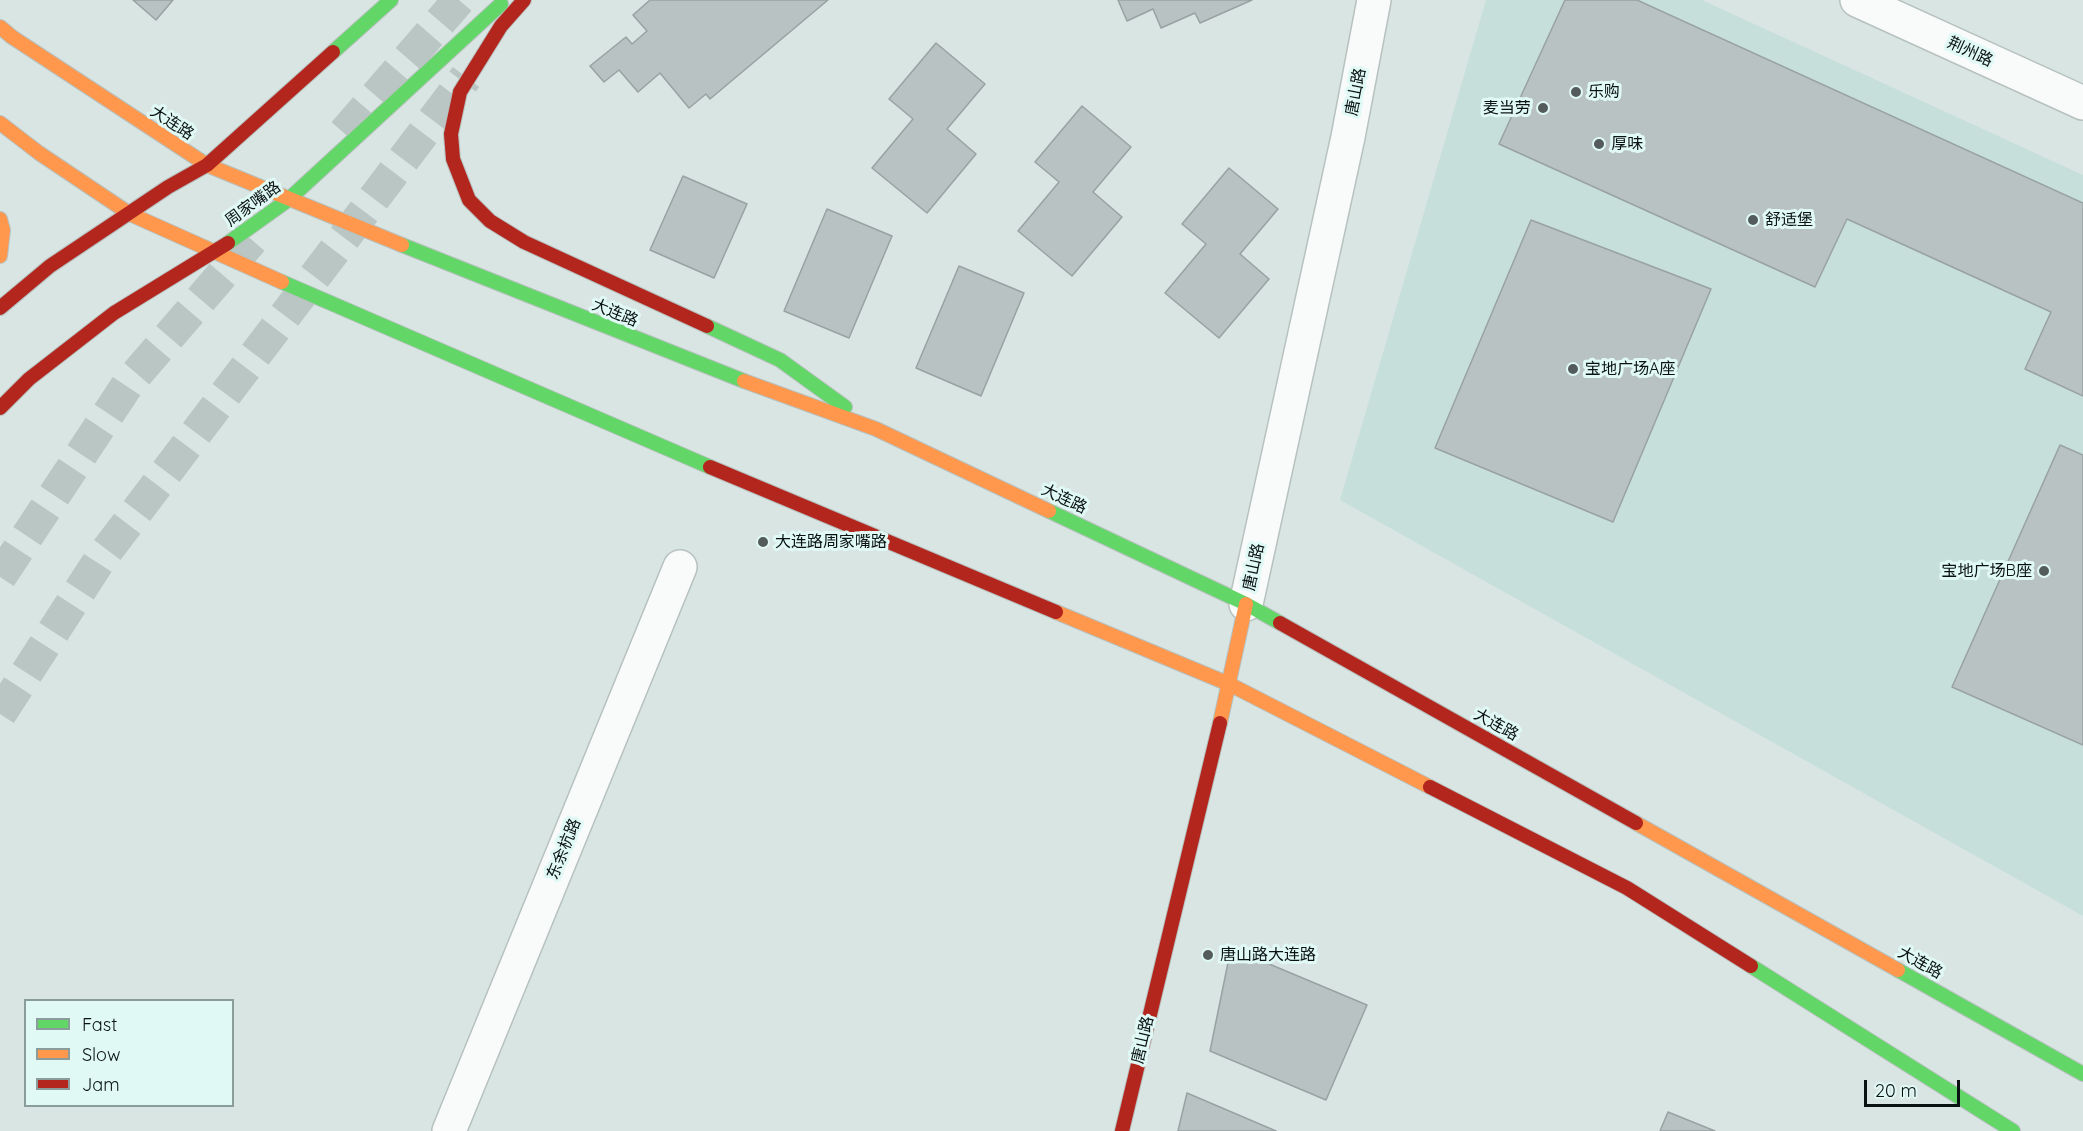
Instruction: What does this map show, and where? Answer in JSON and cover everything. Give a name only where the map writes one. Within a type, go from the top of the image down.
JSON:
[{"type":"main road","points":[[0,308],[50,266],[168,187],[207,165],[391,0]]},
{"type":"main road","name":"周家嘴路","points":[[0,408],[29,379],[114,313],[214,252],[288,200],[505,0]]},
{"type":"main road","points":[[524,0],[501,26],[460,92],[451,134],[453,159],[469,200],[490,221],[524,242],[780,360],[876,429]]},
{"type":"main road","name":"大连路","points":[[0,27],[207,165],[288,200],[783,397],[876,429],[1246,603],[2083,1074]]},
{"type":"main road","points":[[0,123],[39,153],[130,214],[360,317],[780,497],[1230,684],[1627,888],[2013,1131]]},
{"type":"main road","points":[[0,219],[3,230],[0,256]]},
{"type":"main road","name":"唐山路","points":[[1122,1131],[1230,684],[1246,603]]},
{"type":"street","name":"唐山路","points":[[1246,603],[1348,137],[1374,0]]},
{"type":"street","name":"荆州路","points":[[1857,0],[2083,103]]},
{"type":"street","name":"东余杭路","points":[[449,1131],[680,567]]},
{"type":"shaded area","points":[[1486,0],[1702,0],[2083,175],[2083,916],[1340,500]]},
{"type":"building","points":[[133,0],[173,0],[156,20]]},
{"type":"building","points":[[650,0],[828,0],[710,99],[706,94],[689,108],[660,73],[638,92],[619,70],[604,82],[590,66],[626,37],[632,44],[647,31],[633,15]]},
{"type":"building","points":[[1118,0],[1252,0],[1200,23],[1195,13],[1161,28],[1153,9],[1127,21]]},
{"type":"building","points":[[1565,0],[1637,0],[2083,203],[2083,396],[2025,369],[2051,312],[1847,219],[1815,287],[1499,144]]},
{"type":"building","points":[[936,43],[985,84],[947,129],[976,154],[927,213],[872,168],[913,119],[889,99]]},
{"type":"building","points":[[1082,106],[1131,147],[1093,192],[1122,217],[1072,276],[1018,231],[1059,182],[1035,162]]},
{"type":"building","points":[[1229,168],[1278,209],[1240,254],[1269,279],[1219,338],[1165,293],[1206,244],[1182,224]]},
{"type":"building","points":[[683,176],[747,204],[714,278],[650,250]]},
{"type":"building","points":[[827,209],[892,236],[849,338],[784,311]]},
{"type":"building","name":"宝地广场A座","points":[[1531,220],[1711,289],[1613,522],[1435,448]]},
{"type":"building","points":[[959,266],[1024,293],[981,396],[916,368]]},
{"type":"building","name":"宝地广场B座","points":[[2060,445],[2083,455],[2083,745],[1952,687]]},
{"type":"building","points":[[1231,948],[1367,1005],[1326,1100],[1210,1051]]},
{"type":"building","points":[[1187,1093],[1276,1131],[1178,1131]]},
{"type":"building","points":[[1668,1112],[1715,1131],[1660,1131]]},
{"type":"tunnel","points":[[344,133],[459,0]]},
{"type":"tunnel","points":[[0,714],[99,561],[466,77]]},
{"type":"tunnel","points":[[0,577],[128,384],[252,240]]},
{"type":"traffic: fast","points":[[333,52],[391,0]]},
{"type":"traffic: fast","points":[[228,243],[288,200],[501,4]]},
{"type":"traffic: fast","points":[[402,245],[744,381]]},
{"type":"traffic: fast","points":[[282,282],[710,467]]},
{"type":"traffic: fast","points":[[707,326],[780,360],[845,407]]},
{"type":"traffic: fast","points":[[1049,511],[1246,604],[1280,623]]},
{"type":"traffic: fast","points":[[1751,966],[2013,1131]]},
{"type":"traffic: fast","points":[[1898,970],[2083,1074]]},
{"type":"traffic: slow","points":[[0,27],[207,165],[402,245]]},
{"type":"traffic: slow","points":[[0,123],[39,153],[130,214],[282,282]]},
{"type":"traffic: slow","points":[[0,219],[3,230],[0,256]]},
{"type":"traffic: slow","points":[[744,381],[876,429],[1049,511]]},
{"type":"traffic: slow","points":[[1220,723],[1246,604]]},
{"type":"traffic: slow","points":[[1056,612],[1229,684],[1430,787]]},
{"type":"traffic: slow","points":[[1636,823],[1898,970]]},
{"type":"traffic: jam","points":[[524,0],[501,26],[460,92],[451,134],[453,159],[469,200],[490,221],[524,242],[707,326]]},
{"type":"traffic: jam","points":[[0,308],[50,266],[168,187],[207,165],[333,52]]},
{"type":"traffic: jam","points":[[0,408],[29,379],[114,313],[228,243]]},
{"type":"traffic: jam","points":[[710,467],[1056,612]]},
{"type":"traffic: jam","points":[[1280,623],[1636,823]]},
{"type":"traffic: jam","points":[[1122,1131],[1220,723]]},
{"type":"traffic: jam","points":[[1430,787],[1627,888],[1751,966]]},
{"type":"place","name":"乐购","points":[[1576,92]]},
{"type":"place","name":"麦当劳","points":[[1543,108]]},
{"type":"place","name":"厚味","points":[[1599,144]]},
{"type":"place","name":"舒适堡","points":[[1753,220]]},
{"type":"place","name":"宝地广场A座","points":[[1573,369]]},
{"type":"place","name":"大连路周家嘴路","points":[[763,542]]},
{"type":"place","name":"宝地广场B座","points":[[2044,571]]},
{"type":"place","name":"唐山路大连路","points":[[1208,955]]}]
